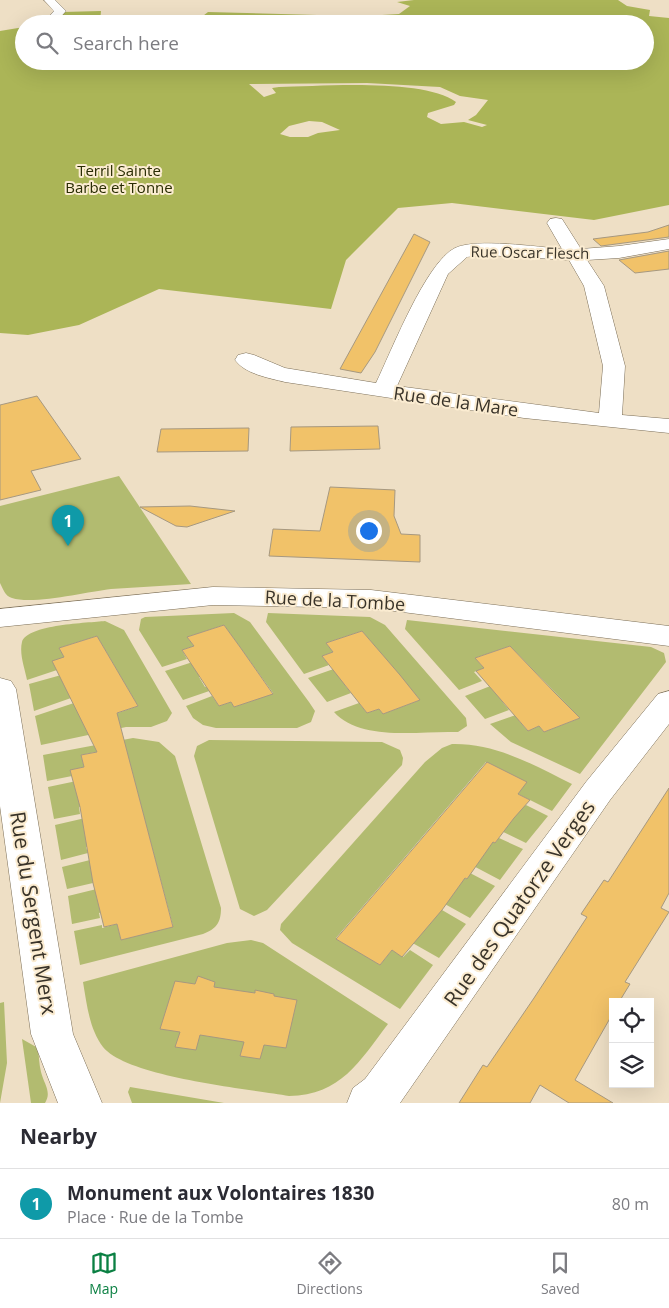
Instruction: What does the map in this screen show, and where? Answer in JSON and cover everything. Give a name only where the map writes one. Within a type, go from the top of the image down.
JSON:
[{"type":"street","points":[[49,0],[60,11],[56,15]]},
{"type":"street","points":[[556,223],[594,286],[614,366],[610,421]]},
{"type":"street","name":"Rue Oscar Flesch","points":[[384,390],[440,272],[457,255],[476,249],[575,255],[619,252],[669,244]]},
{"type":"street","name":"Rue de la Mare","points":[[246,360],[270,372],[285,375],[522,411],[669,426]]},
{"type":"street","name":"Rue de la Tombe","points":[[0,618],[213,596],[346,598],[371,599],[669,636]]},
{"type":"street","name":"Rue du Sergent Merx","points":[[0,689],[52,1034],[80,1103]]},
{"type":"street","name":"Rue des Quatorze Verges","points":[[369,1103],[381,1094],[398,1072],[598,791],[669,702]]},
{"type":"green space","name":"Terril Sainte Barbe et Tonne","points":[[414,0],[618,0],[627,6],[650,10],[649,15],[382,15],[399,14],[410,6],[397,2]]},
{"type":"green space","points":[[101,11],[101,15],[58,15],[63,12]]},
{"type":"green space","name":"Terril Sainte Barbe et Tonne","points":[[208,12],[317,15],[204,15]]},
{"type":"green space","name":"Terril Sainte Barbe et Tonne","points":[[654,16],[669,18],[669,205],[594,220],[452,203],[398,208],[346,260],[331,309],[159,289],[79,325],[28,335],[0,333],[0,31],[15,28],[15,70],[654,70]],"holes":[[[367,83],[440,87],[460,96],[488,100],[476,115],[468,120],[487,125],[482,127],[464,122],[441,124],[427,117],[428,113],[454,105],[456,102],[441,94],[421,89],[371,85],[279,87],[272,88],[276,93],[264,97],[249,84]],[[309,121],[322,122],[340,130],[318,133],[308,137],[290,137],[280,134],[289,126]]]},
{"type":"green space","points":[[119,476],[191,584],[111,589],[33,600],[21,600],[8,596],[0,583],[0,506]]},
{"type":"green space","points":[[234,613],[250,622],[309,702],[315,711],[311,722],[297,728],[216,728],[203,725],[193,718],[186,706],[212,696],[219,706],[231,702],[234,707],[273,693],[224,625],[187,637],[194,646],[182,650],[187,659],[162,667],[139,630],[141,619],[145,617]]},
{"type":"green space","points":[[268,613],[370,617],[385,625],[466,718],[467,726],[458,732],[403,733],[372,731],[345,721],[334,712],[359,703],[367,713],[379,709],[383,714],[420,700],[362,631],[326,643],[333,652],[322,656],[329,665],[304,674],[266,622]]},
{"type":"green space","points":[[407,620],[651,647],[664,653],[666,662],[580,774],[511,742],[490,724],[524,712],[529,716],[519,721],[528,731],[539,726],[544,732],[580,718],[510,646],[475,658],[484,668],[474,672],[482,681],[459,690],[405,629]]},
{"type":"green space","points":[[105,621],[124,630],[172,713],[167,721],[151,727],[126,727],[41,745],[35,716],[86,699],[98,720],[138,706],[97,636],[59,648],[64,657],[57,670],[27,680],[21,651],[22,642],[27,636],[35,631],[46,628]]},
{"type":"green space","points":[[202,659],[211,673],[199,677],[205,687],[218,683],[221,687],[183,700],[165,671]]},
{"type":"green space","points":[[345,665],[344,684],[351,693],[327,702],[308,678]]},
{"type":"green space","points":[[72,672],[71,698],[34,711],[29,684]]},
{"type":"green space","points":[[498,683],[510,696],[501,700],[509,710],[485,719],[465,696]]},
{"type":"green space","points":[[133,738],[159,742],[175,756],[221,908],[220,918],[214,928],[203,934],[80,965],[74,931],[102,925],[102,928],[117,924],[121,940],[173,926],[125,746],[81,755],[84,767],[71,770],[72,776],[47,781],[43,755]]},
{"type":"green space","points":[[209,740],[382,742],[400,750],[403,758],[402,765],[267,910],[254,916],[240,909],[194,756],[197,746]]},
{"type":"green space","points":[[452,744],[484,747],[514,756],[572,784],[552,811],[518,794],[526,782],[486,762],[336,938],[380,965],[392,950],[403,957],[410,950],[433,965],[400,1009],[292,943],[280,930],[281,924],[425,762],[442,748]]},
{"type":"green space","points":[[86,779],[92,804],[79,807],[80,814],[54,819],[48,787]]},
{"type":"green space","points":[[526,805],[548,816],[526,843],[491,826]]},
{"type":"green space","points":[[94,816],[100,844],[86,847],[88,853],[61,860],[55,825]]},
{"type":"green space","points":[[483,837],[495,843],[499,838],[523,849],[500,880],[464,861]]},
{"type":"green space","points":[[102,857],[106,872],[92,876],[93,883],[67,889],[62,867]]},
{"type":"green space","points":[[454,872],[466,879],[470,873],[495,886],[470,918],[434,898]]},
{"type":"green space","points":[[109,886],[114,909],[99,913],[100,918],[72,924],[68,896]]},
{"type":"green space","points":[[442,910],[466,924],[439,958],[402,937]]},
{"type":"green space","points":[[251,940],[263,943],[388,1024],[358,1063],[336,1083],[322,1090],[289,1096],[190,1080],[136,1066],[116,1057],[103,1047],[98,1040],[87,1008],[83,982],[227,943]]},
{"type":"green space","points":[[4,1002],[7,1063],[0,1103],[0,1003]]},
{"type":"green space","points":[[22,1039],[38,1048],[40,1069],[48,1092],[45,1103],[31,1103]]},
{"type":"green space","points":[[130,1087],[224,1103],[132,1103],[128,1092]]},
{"type":"building","points":[[669,225],[669,237],[601,246],[593,239],[648,232]]},
{"type":"building","points":[[414,234],[430,242],[375,352],[361,373],[340,369]]},
{"type":"building","points":[[669,251],[669,269],[635,273],[619,260]]},
{"type":"building","points":[[37,396],[81,459],[31,471],[41,490],[0,500],[0,405]]},
{"type":"building","points":[[378,426],[380,449],[290,451],[291,427]]},
{"type":"building","points":[[249,428],[248,451],[157,452],[161,429]]},
{"type":"building","points":[[330,487],[395,490],[394,516],[401,534],[420,535],[420,562],[269,556],[273,529],[320,531]]},
{"type":"building","points":[[190,506],[235,511],[187,527],[176,526],[140,507]]},
{"type":"building","points":[[224,625],[273,694],[234,707],[231,702],[219,706],[182,650],[194,646],[187,637]]},
{"type":"building","points":[[362,631],[420,700],[383,714],[379,709],[367,713],[322,656],[333,652],[326,643]]},
{"type":"building","points":[[97,636],[138,706],[117,713],[173,927],[121,940],[117,924],[104,927],[93,883],[80,807],[70,770],[84,767],[81,755],[97,752],[52,661],[64,657],[59,648]]},
{"type":"building","points":[[510,646],[580,718],[544,732],[539,726],[528,731],[476,671],[484,668],[475,658]]},
{"type":"building","points":[[487,762],[527,782],[518,794],[530,800],[495,843],[493,842],[467,879],[465,878],[442,910],[402,957],[392,950],[380,965],[336,939]]},
{"type":"building","points":[[669,788],[669,893],[661,908],[669,912],[625,982],[630,984],[621,998],[609,998],[609,1020],[575,1080],[613,1103],[569,1103],[540,1085],[530,1103],[459,1103],[483,1065],[487,1067],[587,917],[581,914],[604,880],[608,882]]},
{"type":"building","points":[[198,976],[215,982],[214,987],[255,993],[255,990],[297,1000],[286,1048],[264,1045],[260,1059],[240,1056],[244,1042],[200,1035],[196,1050],[175,1047],[180,1032],[160,1029],[175,981],[195,984]]},
{"type":"place","name":"Monument aux Volontaires 1830","points":[[68,546]]}]
